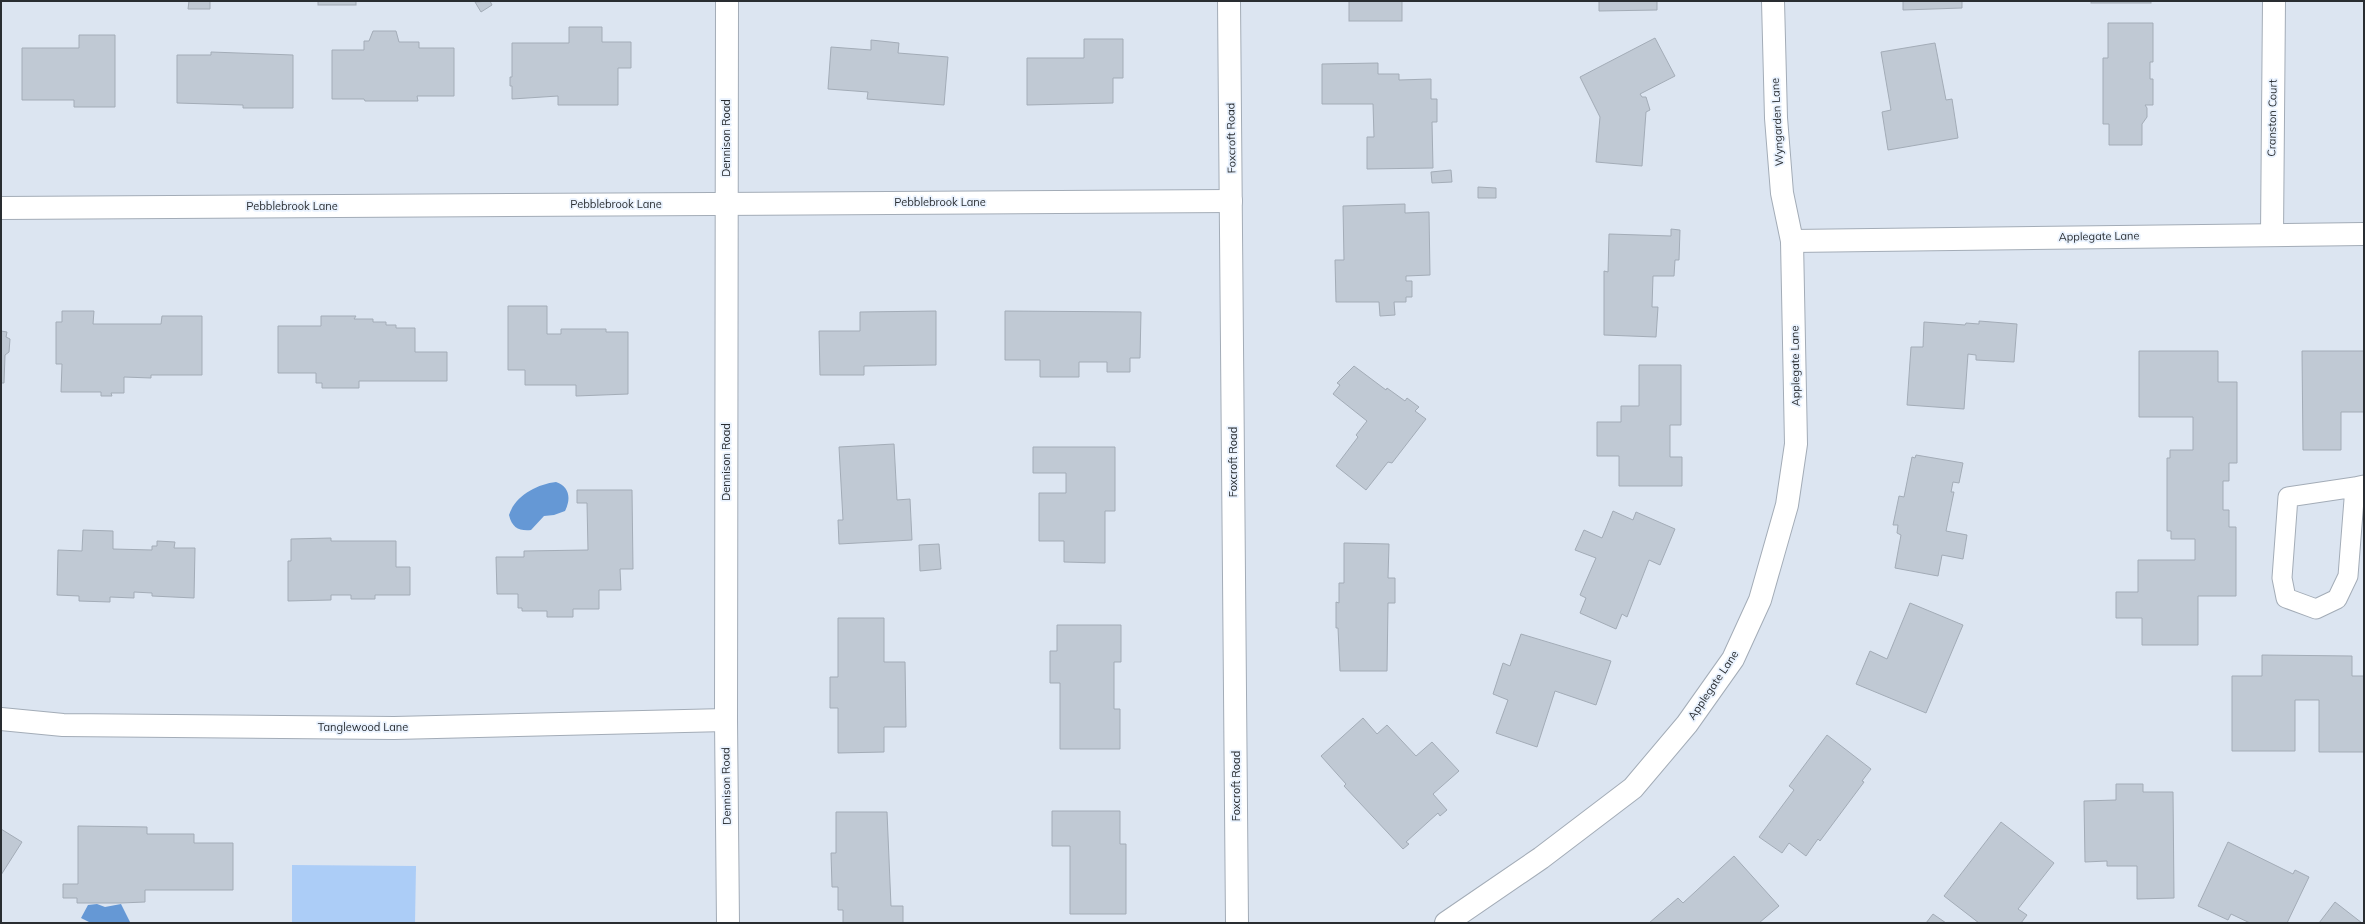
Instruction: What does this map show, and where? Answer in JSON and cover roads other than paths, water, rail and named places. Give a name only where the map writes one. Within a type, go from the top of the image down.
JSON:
[{"type":"street","name":"Dennison Road","points":[[727,1],[726,720],[728,923]]},
{"type":"street","name":"Foxcroft Road","points":[[1229,1],[1237,923]]},
{"type":"street","name":"Wyngarden Lane","points":[[1773,1],[1776,118],[1781,186],[1792,241]]},
{"type":"street","name":"Cranston Court","points":[[2272,234],[2274,1]]},
{"type":"street","name":"Pebblebrook Lane","points":[[1,208],[1231,201]]},
{"type":"street","name":"Applegate Lane","points":[[1446,923],[1541,858],[1632,788],[1687,724],[1733,659],[1760,600],[1774,554],[1786,505],[1796,444],[1792,241],[2364,234]]},
{"type":"street","name":"Tanglewood Lane","points":[[1,718],[63,725],[394,728],[726,720]]},
{"type":"lane","points":[[2360,486],[2348,576],[2337,599],[2316,609],[2286,598],[2282,578],[2288,497],[2360,486]]}]
